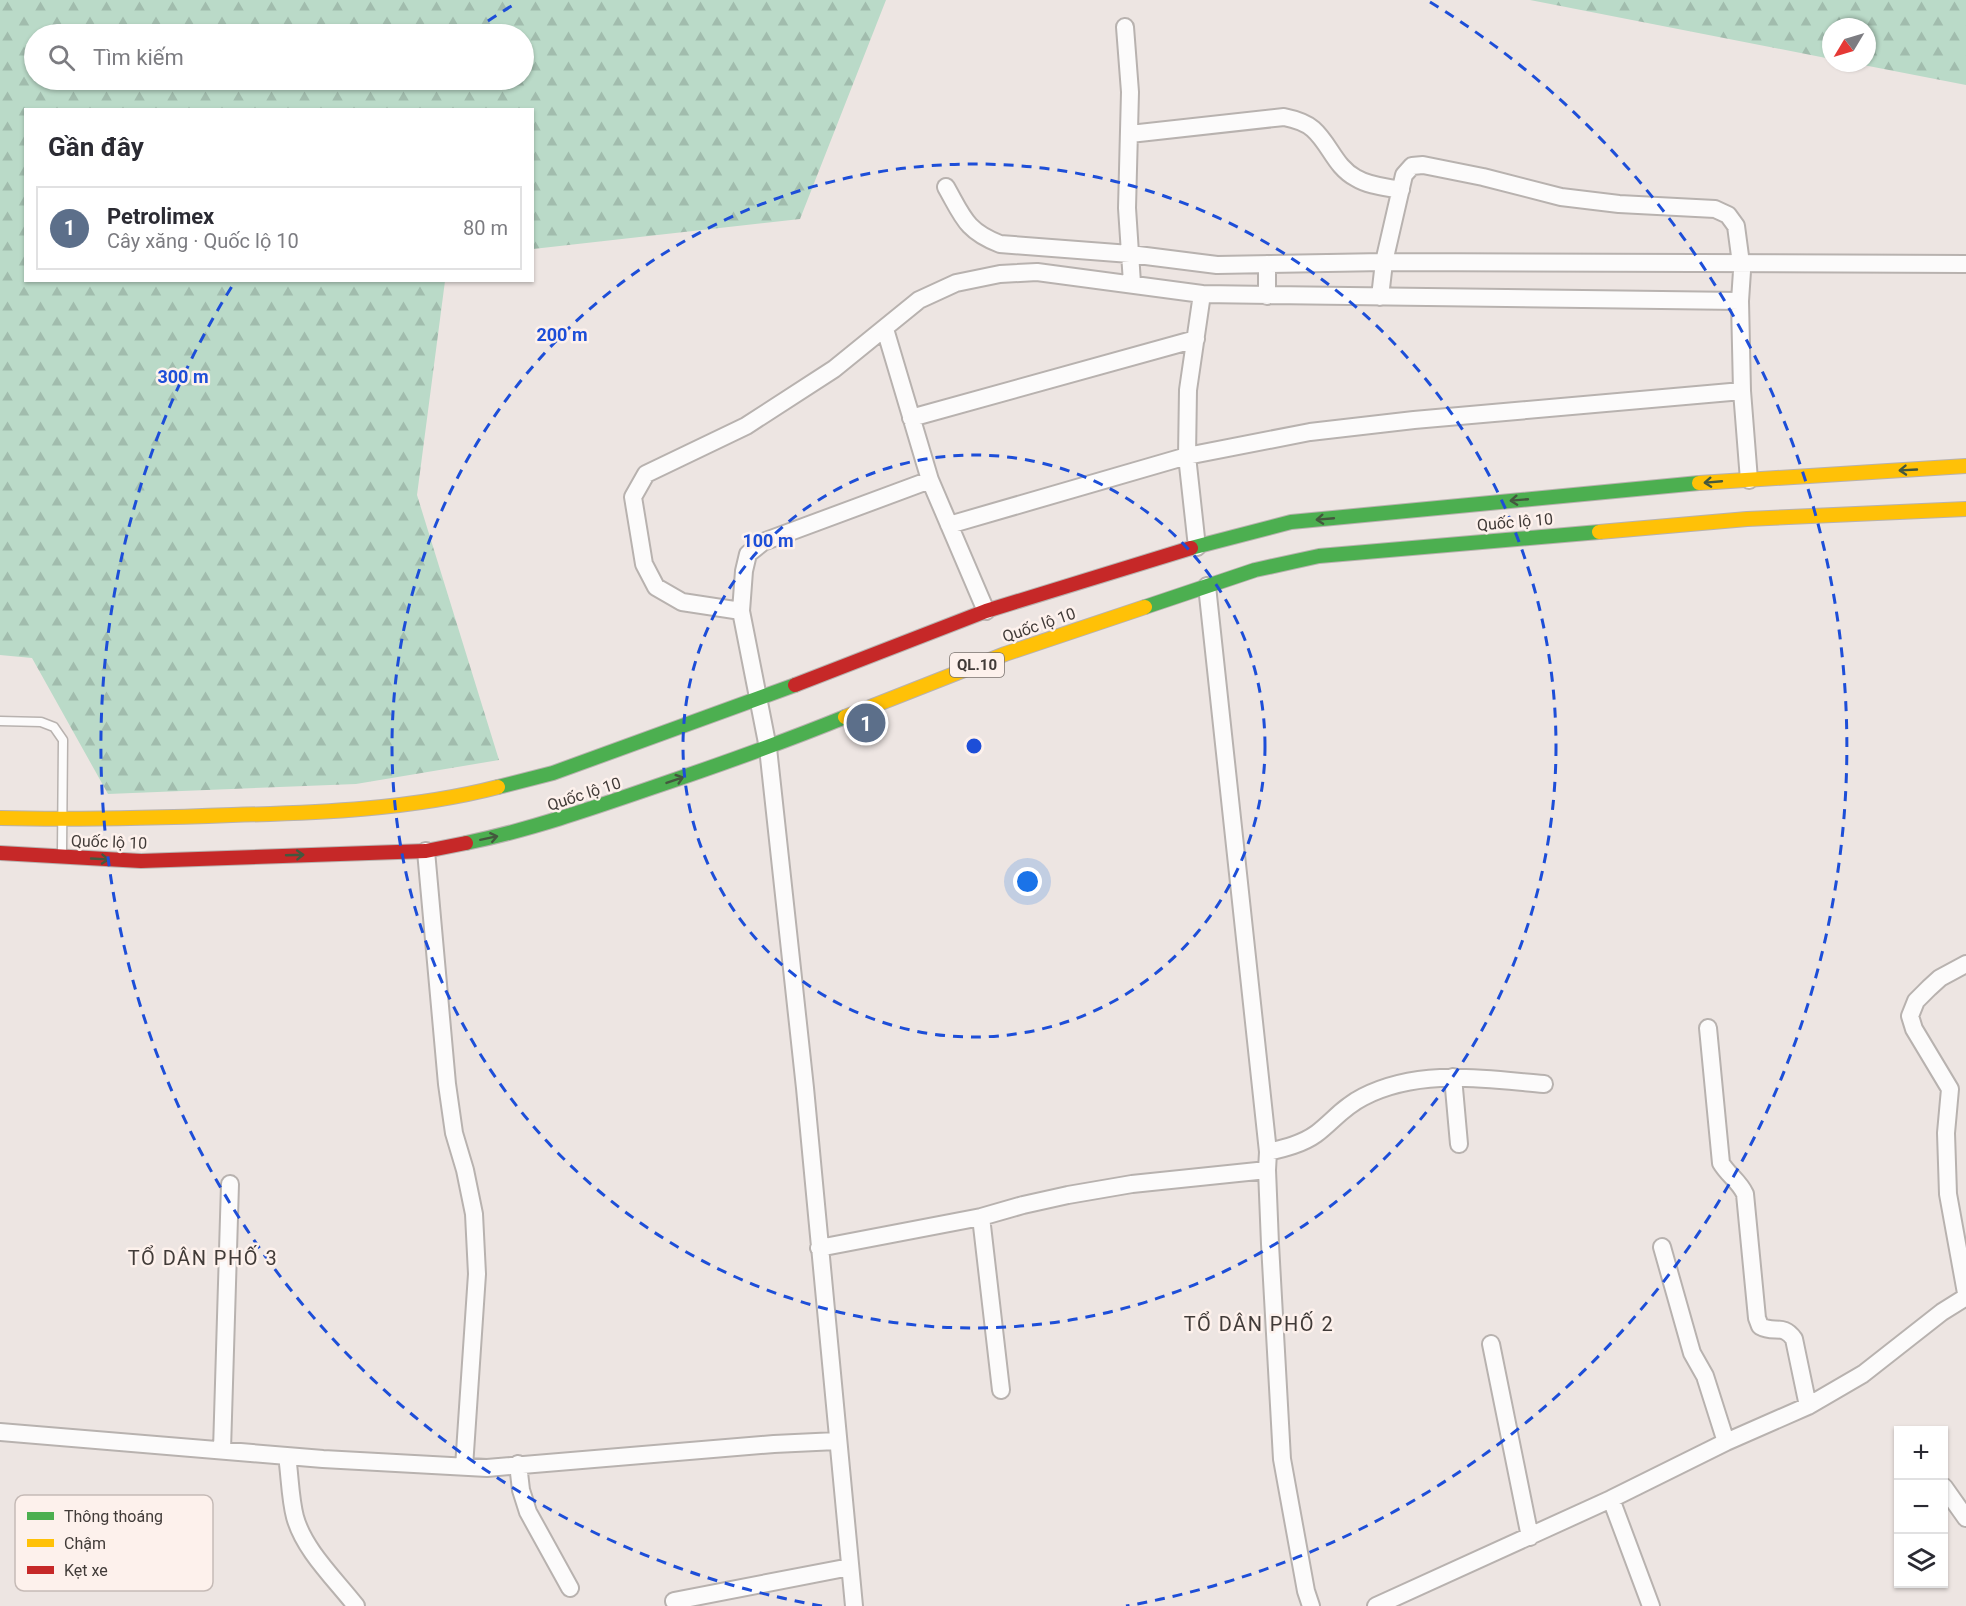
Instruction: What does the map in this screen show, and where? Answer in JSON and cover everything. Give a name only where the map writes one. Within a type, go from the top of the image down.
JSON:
[{"type":"highway","name":"Quốc lộ 10","points":[[0,818],[62,819],[306,813],[410,803],[484,791],[553,773],[758,699],[986,611],[1197,546],[1291,522],[1749,480],[1966,466]]},
{"type":"highway","name":"Quốc lộ 10","points":[[0,853],[141,861],[426,851],[514,832],[579,813],[768,748],[1005,654],[1256,570],[1319,556],[1747,519],[1966,509]]},
{"type":"street","points":[[1125,27],[1130,92],[1127,208],[1131,269]]},
{"type":"street","points":[[1130,134],[1284,117],[1299,121],[1313,129],[1344,169],[1356,178],[1370,184],[1401,190]]},
{"type":"street","points":[[1382,280],[1404,175],[1412,166],[1423,165],[1483,177],[1561,197],[1618,204],[1715,209],[1728,215],[1736,226],[1742,268],[1742,390],[1749,480]]},
{"type":"street","points":[[946,187],[965,221],[981,236],[1000,243],[1131,269],[1202,294],[1267,280],[1382,280],[1742,268],[1966,264]]},
{"type":"street","points":[[741,611],[682,602],[656,587],[644,564],[633,497],[646,474],[746,426],[834,369],[919,300],[957,283],[1000,274],[1218,265],[1267,280],[1382,280],[1741,295]]},
{"type":"street","points":[[1197,546],[1187,456],[1188,390],[1202,294]]},
{"type":"street","points":[[885,329],[930,480],[986,611]]},
{"type":"street","points":[[911,418],[1196,339]]},
{"type":"street","points":[[949,525],[1187,456],[1310,432],[1414,420],[1742,390]]},
{"type":"street","points":[[854,1606],[805,1088],[768,748],[741,611],[744,571],[748,554],[763,542],[930,480]]},
{"type":"street","points":[[1207,586],[1268,1152],[1267,1170],[1282,1459],[1306,1591],[1311,1606]]},
{"type":"street","points":[[426,851],[447,1084],[454,1133],[465,1170],[474,1214],[477,1274],[464,1467]]},
{"type":"street","points":[[1376,1606],[1530,1537],[1726,1442],[1808,1406],[1863,1374],[1966,1295],[1948,1194],[1946,1132],[1950,1089],[1914,1029],[1910,1016],[1916,1001],[1929,988],[1940,978],[1966,964]]},
{"type":"street","points":[[1707,1028],[1721,1163],[1727,1173],[1741,1185],[1745,1194],[1757,1318],[1760,1326],[1767,1330],[1782,1329],[1790,1332],[1794,1339],[1808,1406]]},
{"type":"street","points":[[1268,1152],[1291,1147],[1314,1136],[1343,1108],[1364,1096],[1420,1079],[1453,1077],[1545,1084]]},
{"type":"street","points":[[1453,1077],[1459,1144]]},
{"type":"street","points":[[819,1248],[981,1217],[1034,1203],[1132,1184],[1267,1170]]},
{"type":"street","points":[[222,1450],[230,1184]]},
{"type":"street","points":[[981,1217],[1001,1390]]},
{"type":"street","points":[[1662,1247],[1692,1353],[1705,1376],[1726,1442]]},
{"type":"street","points":[[1491,1344],[1530,1537]]},
{"type":"street","points":[[0,1432],[287,1456],[487,1468],[774,1444],[837,1441]]},
{"type":"street","points":[[287,1456],[295,1516],[303,1536],[356,1606]]},
{"type":"street","points":[[518,1464],[521,1490],[528,1512],[570,1588]]},
{"type":"street","points":[[1948,1493],[1966,1518]]},
{"type":"street","points":[[1611,1499],[1651,1606]]},
{"type":"street","points":[[674,1601],[850,1567]]},
{"type":"lane","points":[[0,721],[41,723],[54,728],[63,740],[62,857]]},
{"type":"green space","points":[[0,0],[886,0],[800,219],[534,249],[534,108],[24,108],[24,282],[445,282],[417,495],[499,760],[356,784],[108,794],[32,658],[0,655]]},
{"type":"green space","points":[[1530,0],[1966,0],[1966,85],[1876,67],[1876,18],[1822,18],[1822,57]]},
{"type":"traffic: fast","points":[[1191,548],[1291,522],[1699,483]]},
{"type":"traffic: fast","points":[[1145,607],[1255,570],[1319,556],[1599,532]]},
{"type":"traffic: fast","points":[[498,787],[553,773],[795,685]]},
{"type":"traffic: fast","points":[[466,843],[605,804],[845,717]]},
{"type":"traffic: slow","points":[[1699,483],[1966,466]]},
{"type":"traffic: slow","points":[[1599,532],[1747,519],[1966,509]]},
{"type":"traffic: slow","points":[[845,717],[1005,654],[1145,607]]},
{"type":"traffic: slow","points":[[0,818],[145,818],[332,811],[399,805],[498,787]]},
{"type":"traffic: jam","points":[[795,685],[986,611],[1191,548]]},
{"type":"traffic: jam","points":[[0,853],[141,861],[426,851],[466,843]]},
{"type":"place","name":"Petrolimex","points":[[866,723]]},
{"type":"district","name":"TỔ DÂN PHỐ 3","points":[[203,1258]]},
{"type":"district","name":"TỔ DÂN PHỐ 2","points":[[1259,1324]]}]
